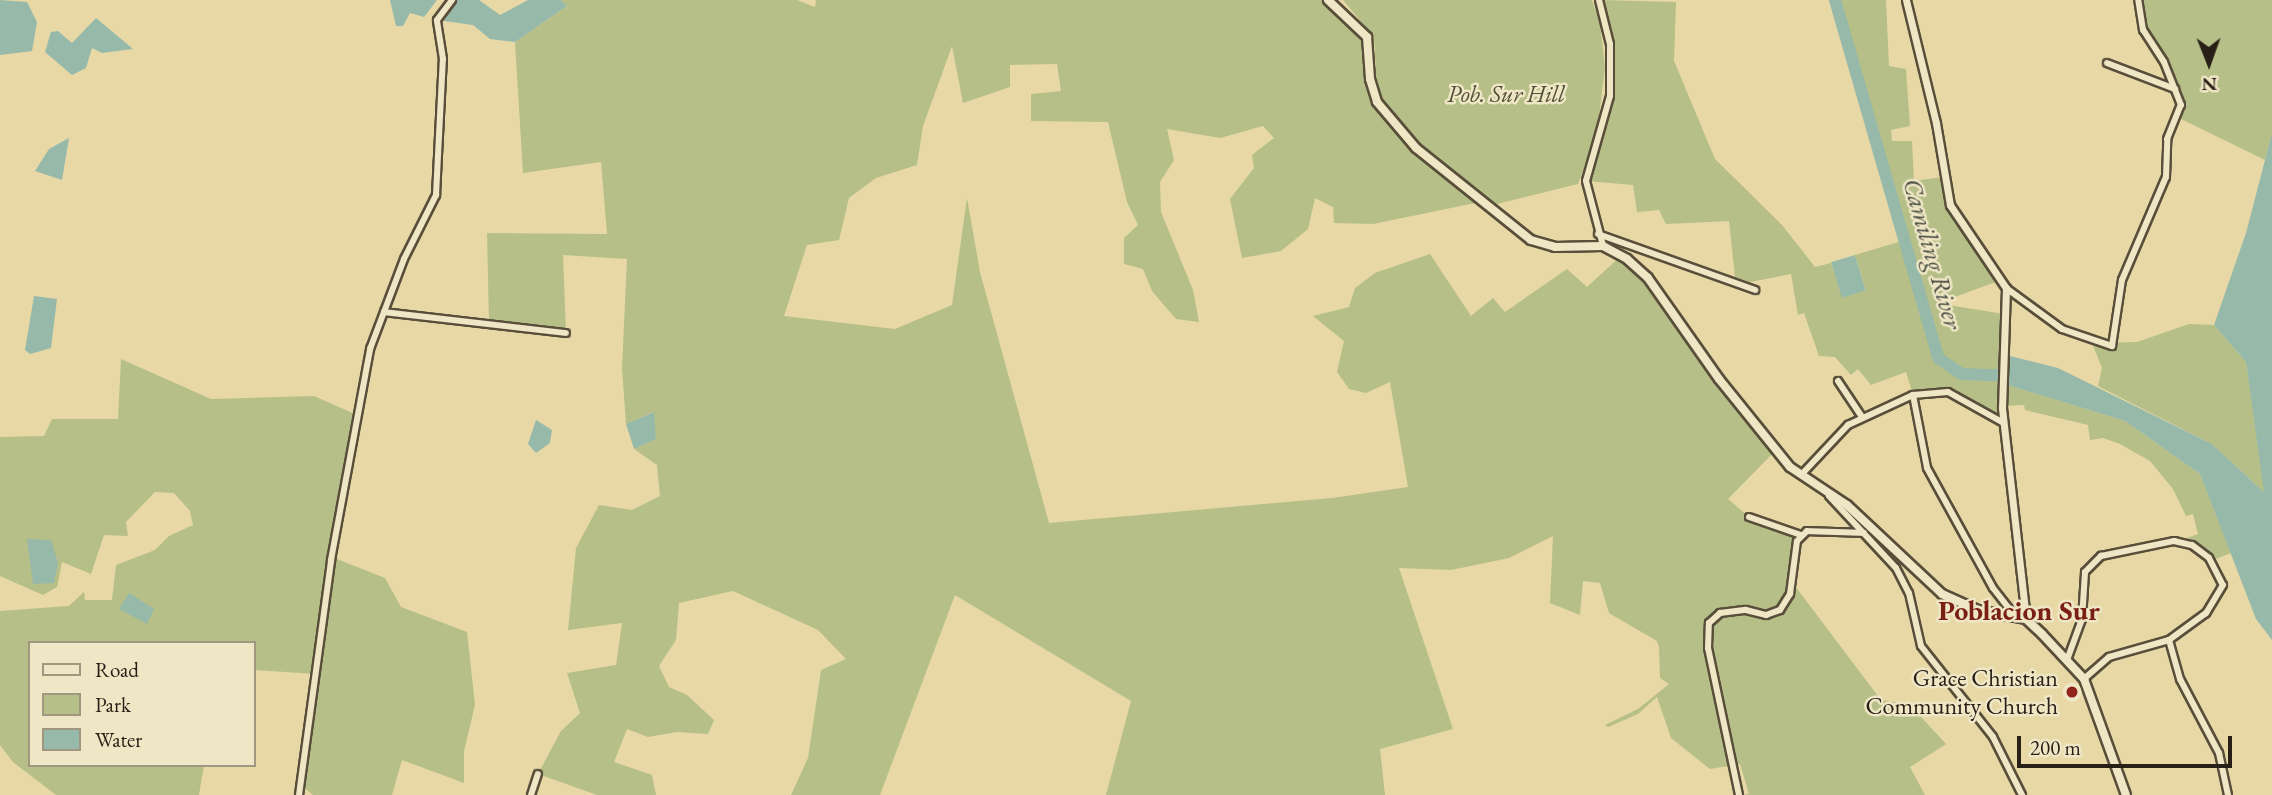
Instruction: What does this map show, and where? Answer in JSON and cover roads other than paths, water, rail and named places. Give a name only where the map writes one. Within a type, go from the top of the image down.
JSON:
[{"type":"main road","points":[[1328,0],[1367,37],[1370,79],[1377,102],[1416,148],[1531,240],[1555,247],[1603,246],[1618,252],[1648,278],[1768,444],[1801,475],[1847,505],[1942,594],[1978,610],[2026,620],[2067,660],[2084,679],[2126,795]]},
{"type":"street","points":[[299,795],[352,438],[370,349],[436,195],[443,59],[437,20],[452,0]]},
{"type":"street","points":[[1599,0],[1611,67],[1605,125],[1586,181],[1603,246]]},
{"type":"street","points":[[1906,0],[1936,123],[1950,205],[2006,288],[2062,329],[2112,346],[2122,280],[2167,172],[2167,139],[2181,105],[2159,50],[2143,30],[2138,0]]},
{"type":"street","points":[[2107,63],[2175,89]]},
{"type":"street","points":[[1598,234],[1755,290]]},
{"type":"street","points":[[2006,288],[2002,408],[2026,620]]},
{"type":"street","points":[[384,312],[566,333]]},
{"type":"street","points":[[1838,381],[1862,416]]},
{"type":"street","points":[[1801,475],[1838,435],[1862,416],[1913,395],[1948,393],[2004,423]]},
{"type":"street","points":[[1913,395],[1930,475],[1993,588],[2015,616]]},
{"type":"street","points":[[1825,491],[1896,568],[1909,593],[1922,646],[1993,737],[2022,795]]},
{"type":"street","points":[[1749,517],[1801,535],[1824,528],[1864,533]]},
{"type":"street","points":[[1739,795],[1708,648],[1709,623],[1720,613],[1746,610],[1766,615],[1780,610],[1790,594],[1801,535]]},
{"type":"street","points":[[2067,660],[2080,627],[2085,572],[2106,553],[2174,541],[2206,554],[2223,585],[2206,613],[2169,640],[2109,657],[2084,679]]},
{"type":"street","points":[[2169,640],[2180,680],[2219,753],[2228,795]]},
{"type":"street","points":[[531,795],[538,774]]},
{"type":"water","points":[[0,0],[27,2],[37,22],[32,51],[0,55]]},
{"type":"water","points":[[390,0],[437,0],[424,17],[410,13],[403,26],[396,26]]},
{"type":"water","points":[[457,0],[479,0],[500,15],[528,0],[561,0],[567,6],[515,42],[490,39],[473,25],[444,21]]},
{"type":"water","points":[[96,18],[133,49],[102,53],[92,48],[86,68],[72,75],[45,52],[51,32],[58,31],[72,43]]},
{"type":"water","points":[[2272,133],[2272,640],[2256,619],[2200,474],[2125,421],[2004,384],[2006,355],[2058,368],[2212,444],[2264,492],[2246,362],[2214,325],[2246,233]]},
{"type":"water","points":[[69,138],[62,180],[35,171],[49,149]]},
{"type":"water","points":[[1855,255],[1866,290],[1842,298],[1831,262]]},
{"type":"water","points":[[34,296],[57,299],[51,348],[30,354],[25,350]]},
{"type":"water","points":[[654,412],[656,439],[634,449],[626,424]]},
{"type":"water","points":[[536,420],[552,430],[550,443],[536,453],[528,444]]},
{"type":"water","points":[[27,539],[51,540],[58,563],[54,583],[33,584]]},
{"type":"water","points":[[129,593],[154,609],[147,624],[119,609]]},
{"type":"waterway","name":"Camiling River","points":[[1835,0],[1938,358],[1962,374],[2014,376]]},
{"type":"place","name":"Grace Christian Community Church","points":[[2072,692]]},
{"type":"district","name":"Poblacion Sur","points":[[2019,610]]},
{"type":"park label","name":"Pob. Sur Hill","points":[[1506,94]]}]
